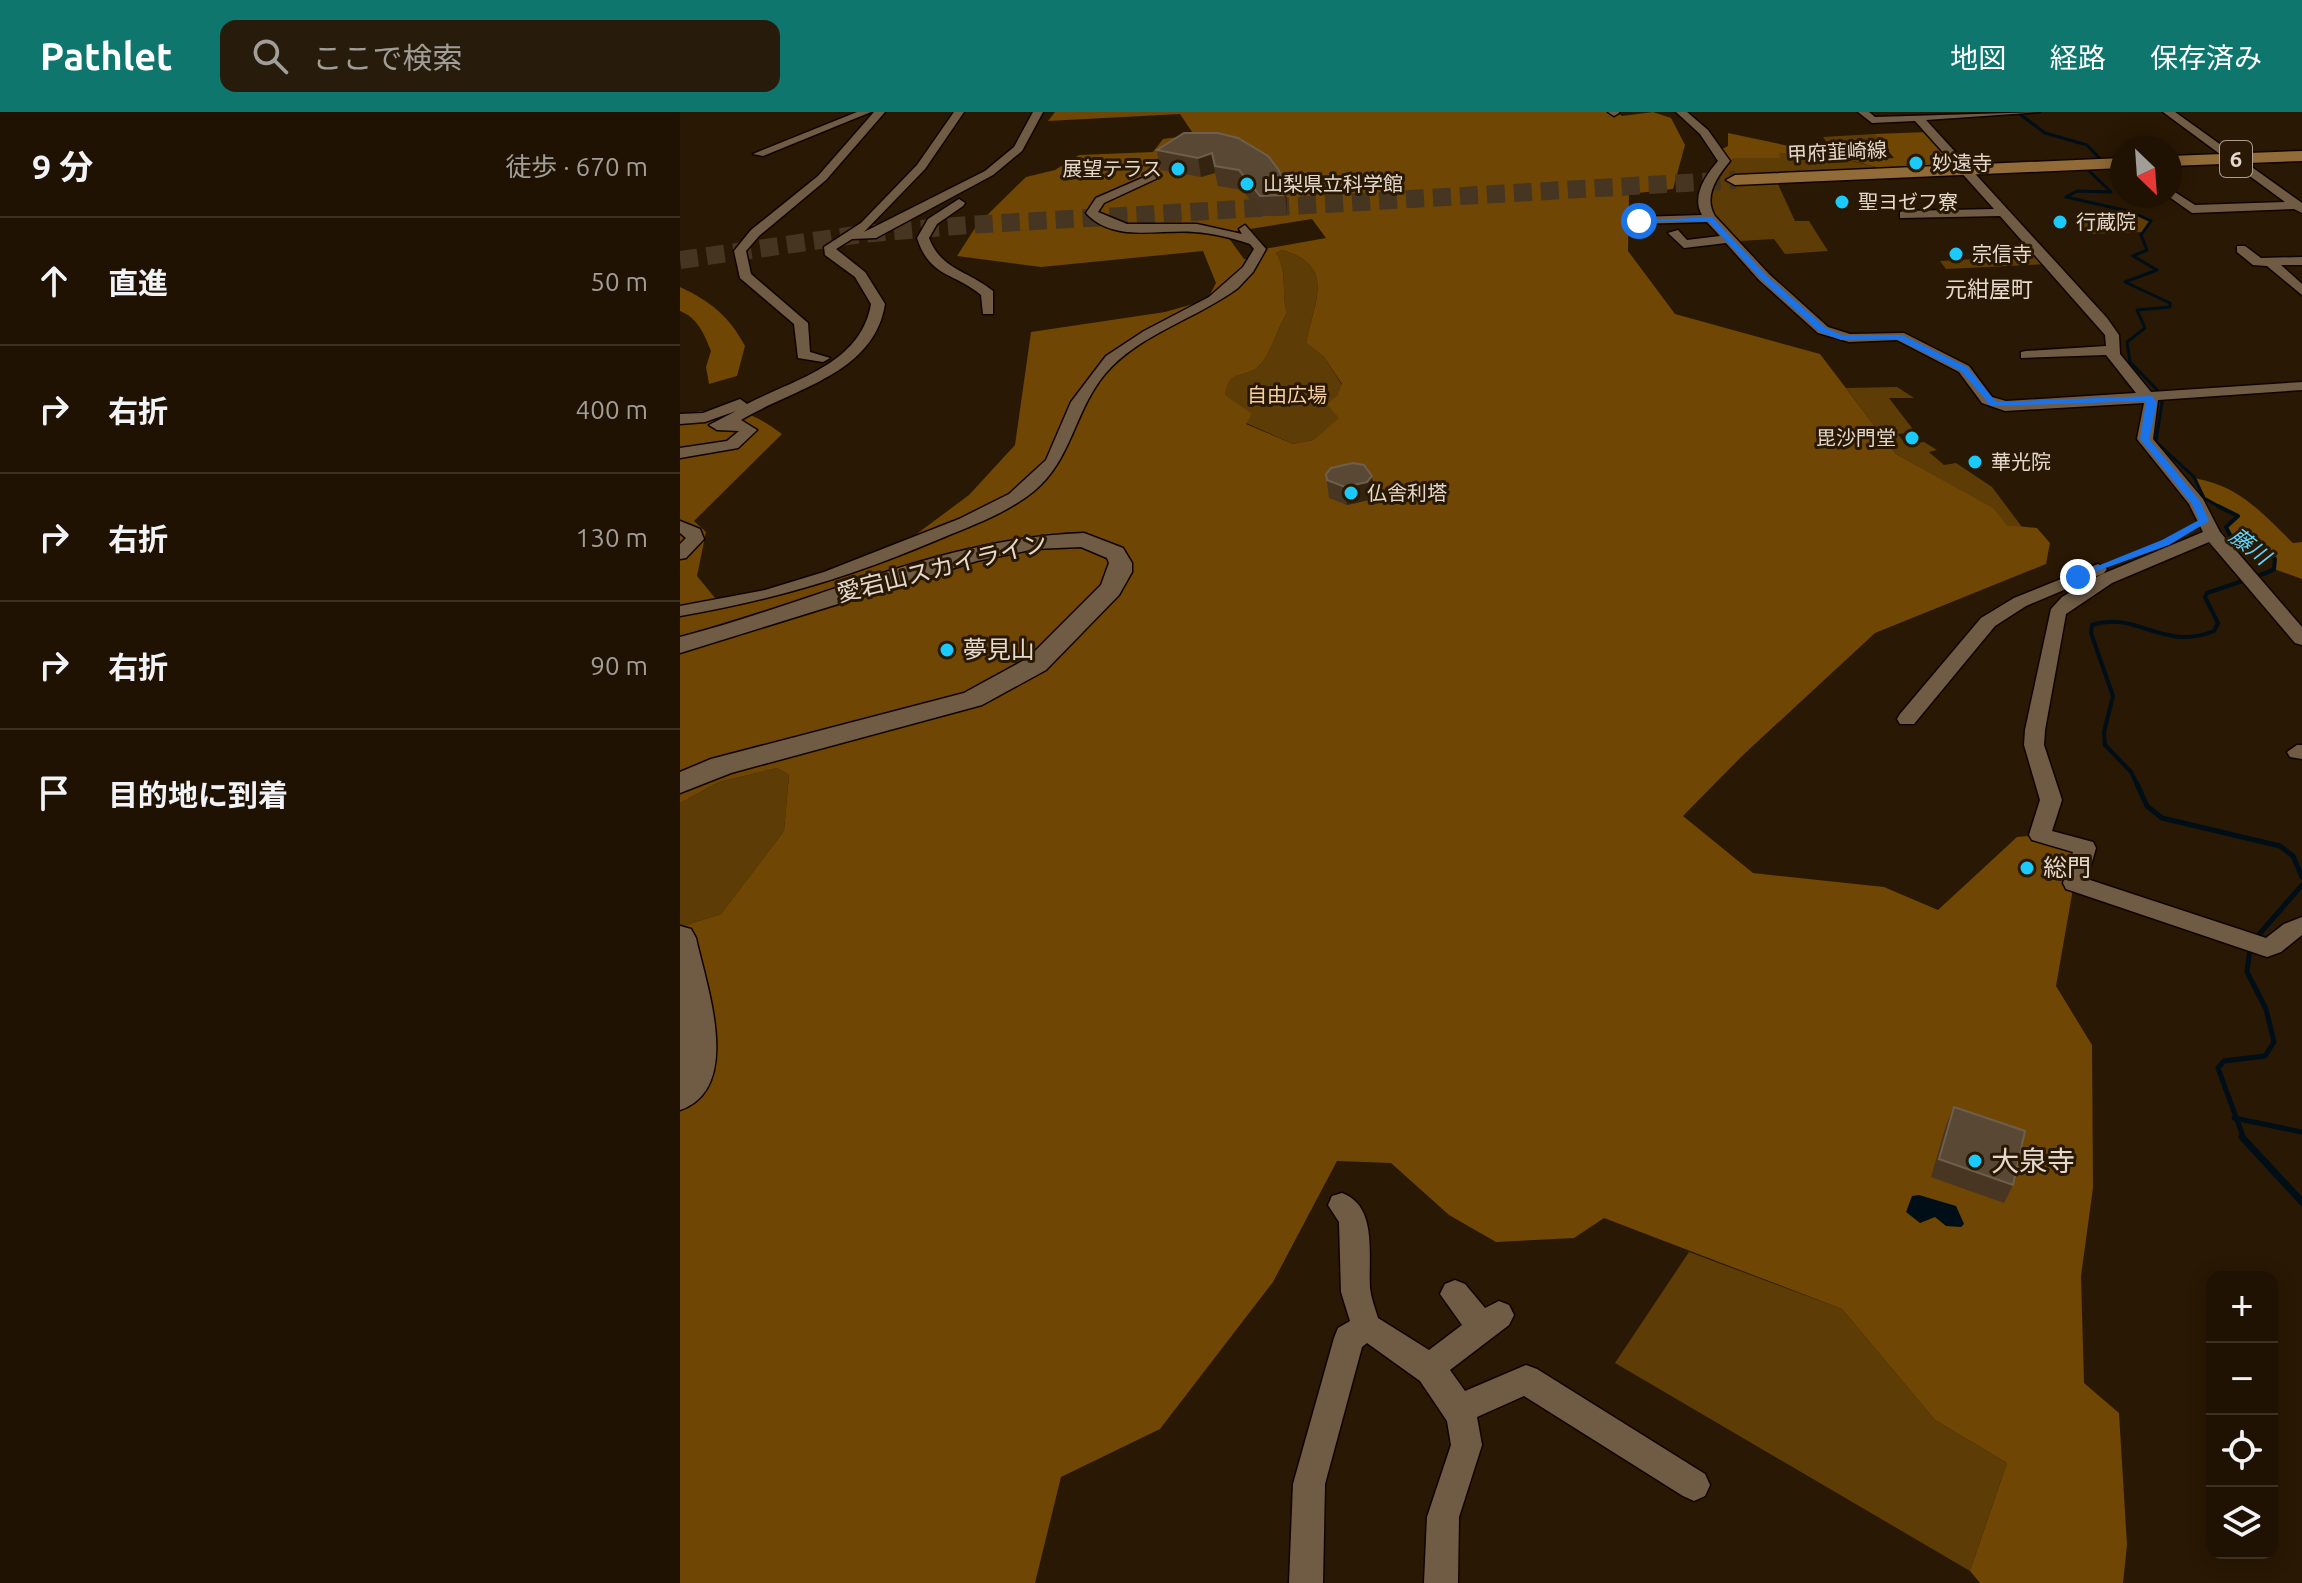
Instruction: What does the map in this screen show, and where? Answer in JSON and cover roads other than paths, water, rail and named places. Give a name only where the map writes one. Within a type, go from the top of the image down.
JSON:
[{"type":"main road","name":"6","points":[[2182,161],[2302,156]]},
{"type":"main road","name":"甲府韮崎線","points":[[1735,180],[2110,163]]},
{"type":"main road","name":"愛宕山スカイライン","points":[[680,645],[889,577],[1026,544],[1060,539],[1099,543],[1118,556],[1121,566],[1120,577],[1110,590],[1037,664],[994,690],[940,710],[721,766],[680,783]]},
{"type":"main road","points":[[680,938],[699,1031],[699,1069],[680,1095]]},
{"type":"street","points":[[759,154],[866,112]]},
{"type":"street","points":[[823,358],[803,355],[801,323],[745,275],[740,251],[755,233],[822,178],[880,112]]},
{"type":"street","points":[[723,425],[756,405],[804,385],[859,349],[875,322],[878,304],[860,275],[829,252],[830,247],[865,226],[921,167],[959,112]]},
{"type":"street","points":[[847,236],[872,235],[981,179],[1021,146],[1038,112]]},
{"type":"street","points":[[1681,112],[1704,132],[1724,161],[1708,180],[1704,208],[1710,218],[1764,277],[1823,330],[1841,337],[1899,336],[1964,369],[1994,404],[2171,397],[2302,386]]},
{"type":"street","points":[[1863,112],[1872,120],[2035,112]]},
{"type":"street","points":[[2168,112],[2299,207]]},
{"type":"street","points":[[1917,117],[2102,321],[2112,335],[2113,350],[2152,398],[2145,439],[2197,503],[2208,528],[2302,639]]},
{"type":"street","points":[[988,311],[988,294],[980,285],[941,268],[928,257],[923,238],[932,222],[1001,175],[1012,162],[1010,157]]},
{"type":"street","points":[[680,611],[821,579],[891,553],[1006,503],[1035,482],[1054,462],[1066,442],[1075,406],[1104,367],[1139,338],[1218,296],[1255,261],[1260,249],[1249,235],[1185,227],[1119,226],[1105,223],[1092,213],[1100,201],[1156,175]]},
{"type":"street","points":[[2182,201],[2192,209],[2299,207]]},
{"type":"street","points":[[1904,215],[2002,212]]},
{"type":"street","points":[[1639,221],[1710,218]]},
{"type":"street","points":[[1674,233],[1684,244],[1728,239]]},
{"type":"street","points":[[2241,249],[2258,262],[2302,261]]},
{"type":"street","points":[[2270,262],[2302,291]]},
{"type":"street","points":[[680,419],[705,417],[796,382],[837,350],[857,327],[875,322]]},
{"type":"street","points":[[2026,355],[2113,350]]},
{"type":"street","points":[[680,426],[738,424],[749,430],[732,445],[680,453]]},
{"type":"street","points":[[680,526],[694,533],[695,539],[680,554]]},
{"type":"street","points":[[1907,719],[1988,622],[2003,611],[2166,542],[2208,528]]},
{"type":"street","points":[[2208,528],[2086,589],[2066,601],[2057,613],[2035,730],[2034,745],[2051,800],[2040,835],[2085,848],[2074,883],[2267,948],[2277,945],[2292,928],[2302,926]]},
{"type":"street","points":[[1342,1205],[1353,1218],[1356,1292],[1366,1327],[1408,1350],[1429,1368],[1457,1410],[1467,1439],[1461,1466],[1447,1499],[1440,1558],[1441,1583]]},
{"type":"street","points":[[1429,1368],[1490,1321],[1455,1294]]},
{"type":"street","points":[[1306,1583],[1309,1484],[1349,1338],[1366,1327]]},
{"type":"street","points":[[1457,1410],[1526,1380],[1694,1485]]},
{"type":"waterway","name":"藤川","points":[[2017,112],[2045,133],[2087,145],[2100,159],[2094,162]]},
{"type":"waterway","name":"藤川","points":[[2086,168],[2111,192],[2077,191],[2066,197],[2132,212],[2151,221],[2141,235],[2147,250],[2133,256],[2157,270],[2125,282],[2170,303],[2170,307],[2137,310],[2145,328],[2127,342],[2130,362],[2163,396],[2156,442],[2194,477],[2204,498],[2222,508]]},
{"type":"waterway","name":"藤川","points":[[2218,506],[2222,508]]},
{"type":"waterway","name":"藤川","points":[[2137,784],[2131,772],[2105,745],[2104,732],[2113,696],[2091,633],[2092,625],[2122,623],[2180,637],[2214,631],[2218,623],[2205,597],[2207,593],[2266,573],[2274,569],[2275,559],[2231,537],[2226,527],[2238,516],[2222,508]]},
{"type":"waterway","name":"藤川","points":[[2137,784],[2147,806],[2162,818],[2280,846],[2293,856],[2302,877]]},
{"type":"waterway","name":"藤川","points":[[2255,939],[2302,885]]},
{"type":"waterway","name":"藤川","points":[[2236,1119],[2218,1068],[2224,1061],[2265,1056],[2274,1042],[2266,1009],[2247,972],[2250,948]]},
{"type":"waterway","points":[[2236,1119],[2302,1132]]},
{"type":"waterway","name":"藤川","points":[[2236,1119],[2244,1139]]},
{"type":"waterway","name":"藤川","points":[[2242,1137],[2302,1202]]},
{"type":"tunnel","points":[[680,260],[863,234],[968,225],[1735,180]]},
{"type":"place","name":"妙遠寺","points":[[1916,163]]},
{"type":"place","name":"展望テラス","points":[[1178,169]]},
{"type":"place","name":"山梨県立科学館","points":[[1247,184]]},
{"type":"place","name":"聖ヨゼフ寮","points":[[1842,202]]},
{"type":"place","name":"行蔵院","points":[[2060,222]]},
{"type":"place","name":"宗信寺","points":[[1956,254]]},
{"type":"place","name":"毘沙門堂","points":[[1912,438]]},
{"type":"place","name":"華光院","points":[[1975,462]]},
{"type":"place","name":"仏舎利塔","points":[[1351,493]]},
{"type":"place","name":"夢見山","points":[[947,650]]},
{"type":"place","name":"総門","points":[[2027,868]]},
{"type":"place","name":"大泉寺","points":[[1975,1161]]},
{"type":"district","name":"元紺屋町","points":[[1989,289]]},
{"type":"park label","name":"自由広場","points":[[1287,395]]}]
